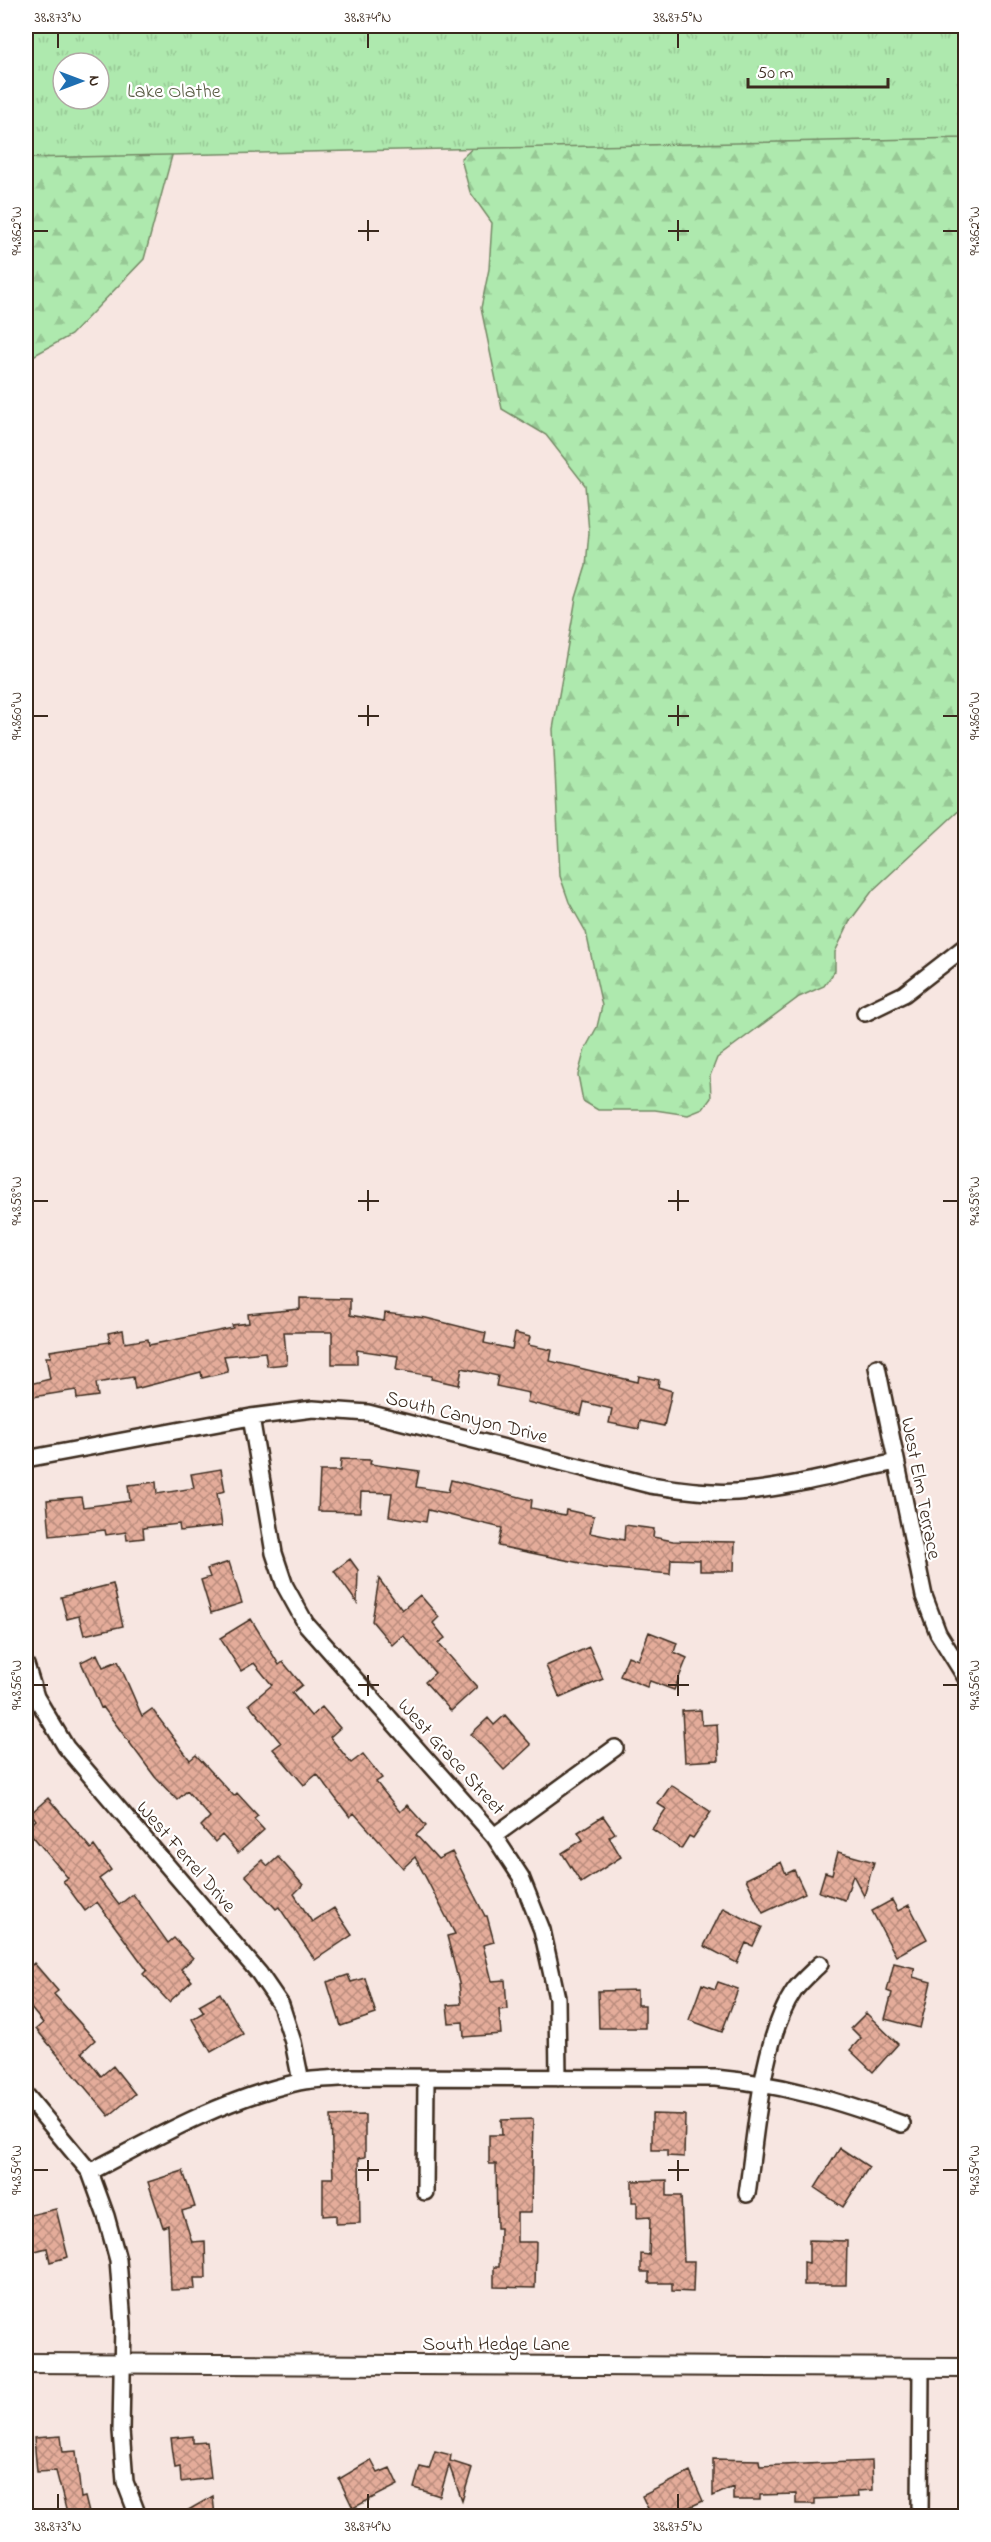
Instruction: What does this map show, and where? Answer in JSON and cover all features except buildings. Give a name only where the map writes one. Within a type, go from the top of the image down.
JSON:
[{"type":"street","points":[[865,1013],[904,994],[966,946]]},
{"type":"street","name":"West Elm Terrace","points":[[877,1367],[924,1596],[938,1633],[966,1678]]},
{"type":"street","name":"South Canyon Drive","points":[[26,1459],[251,1417],[313,1409],[368,1413],[650,1485],[688,1490],[736,1492],[777,1487],[896,1462]]},
{"type":"street","name":"West Grace Street","points":[[251,1417],[274,1553],[285,1586],[306,1624],[494,1836],[521,1877],[542,1930],[557,1998],[558,2078]]},
{"type":"street","name":"West Ferrel Drive","points":[[26,1665],[36,1697],[66,1747],[259,1973],[281,2005],[293,2042],[301,2081]]},
{"type":"street","name":"West Grace Street","points":[[494,1836],[615,1748]]},
{"type":"street","points":[[747,2194],[764,2082],[775,2032],[795,1990],[820,1964]]},
{"type":"street","points":[[90,2172],[183,2122],[241,2098],[301,2081],[354,2077],[716,2078],[764,2082],[838,2100],[902,2124]]},
{"type":"street","points":[[425,2192],[426,2078]]},
{"type":"street","points":[[26,2095],[90,2172],[106,2216],[118,2260],[123,2323],[121,2431],[125,2482],[138,2517]]},
{"type":"street","name":"South Hedge Lane","points":[[26,2363],[966,2367]]},
{"type":"street","points":[[920,2517],[921,2368]]},
{"type":"green space","name":"Lake Olathe","points":[[26,26],[965,26],[965,138],[26,158]]},
{"type":"green space","points":[[502,120],[965,120],[965,805],[873,890],[850,921],[835,952],[835,971],[824,986],[799,997],[717,1058],[710,1076],[711,1098],[703,1109],[688,1115],[655,1110],[598,1110],[583,1101],[578,1075],[585,1049],[597,1027],[602,1006],[586,932],[569,902],[560,876],[553,729],[576,598],[586,566],[589,532],[585,485],[546,435],[502,409],[481,308],[489,269],[492,223],[470,192],[461,159]]},
{"type":"green space","points":[[26,135],[173,152],[144,259],[71,335],[26,360]]}]
